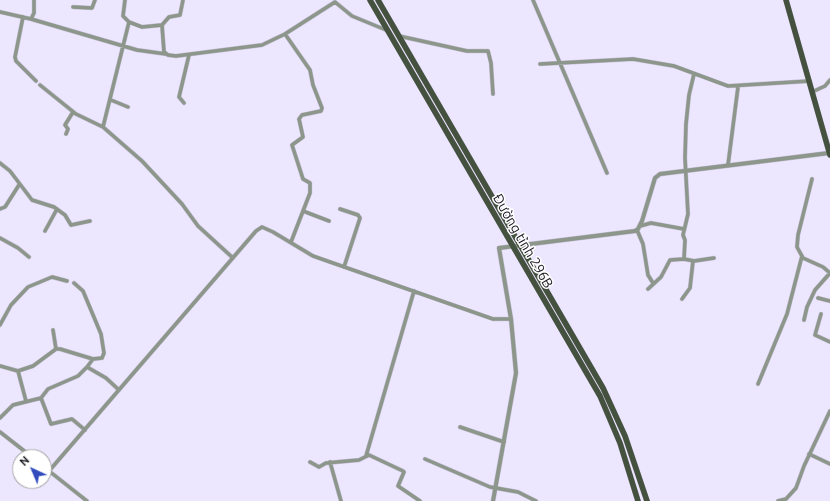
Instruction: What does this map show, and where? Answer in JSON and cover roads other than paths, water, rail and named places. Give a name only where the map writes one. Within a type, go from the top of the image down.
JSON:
[{"type":"main road","name":"Đường tỉnh 296B","points":[[370,0],[566,336],[610,417],[638,501]]},
{"type":"main road","name":"Đường tỉnh 296B","points":[[378,0],[617,416],[646,501]]},
{"type":"main road","points":[[786,0],[830,154]]},
{"type":"street","points":[[31,19],[34,13],[34,0]]},
{"type":"street","points":[[73,7],[92,8],[95,0]]},
{"type":"street","points":[[126,0],[123,16],[129,22],[142,27],[162,25],[169,17],[180,15],[182,0]]},
{"type":"street","points":[[533,0],[607,173]]},
{"type":"street","points":[[0,12],[31,19],[137,50],[176,56],[262,45],[285,34],[334,1],[352,16],[387,30]]},
{"type":"street","points":[[23,17],[15,57],[36,81]]},
{"type":"street","points":[[103,127],[111,100],[129,22]]},
{"type":"street","points":[[162,25],[166,54]]},
{"type":"street","points":[[285,34],[311,73],[313,85],[322,108],[321,111],[300,116],[299,119],[303,137],[301,140],[293,144],[303,179],[310,182],[310,193],[291,242]]},
{"type":"street","points":[[400,36],[467,51],[488,51],[491,64],[493,94]]},
{"type":"street","points":[[184,103],[179,99],[189,55]]},
{"type":"street","points":[[540,64],[633,59],[674,66],[728,86],[738,87],[810,81]]},
{"type":"street","points":[[684,259],[684,229],[688,214],[686,136],[688,95],[694,74]]},
{"type":"street","points":[[812,92],[828,85],[830,80]]},
{"type":"street","points":[[40,85],[73,112],[103,127],[142,161],[182,204],[198,226],[233,258]]},
{"type":"street","points":[[728,165],[738,87]]},
{"type":"street","points":[[111,100],[128,108]]},
{"type":"street","points":[[66,134],[68,129],[65,125],[73,112]]},
{"type":"street","points":[[653,283],[648,274],[639,228],[655,178],[660,174],[830,154]]},
{"type":"street","points":[[0,163],[10,171],[32,200],[57,209],[65,215],[71,225],[90,221]]},
{"type":"street","points":[[804,320],[807,307],[816,290],[830,273],[823,267],[802,256],[796,243],[812,178]]},
{"type":"street","points":[[0,209],[5,208],[19,184]]},
{"type":"street","points":[[45,231],[57,209]]},
{"type":"street","points":[[340,209],[358,215],[360,218],[344,266]]},
{"type":"street","points":[[303,211],[329,221]]},
{"type":"street","points":[[493,501],[516,373],[511,319],[499,248],[628,233],[651,223],[684,229]]},
{"type":"street","points":[[52,468],[256,230],[262,227],[291,242],[306,253],[493,319],[511,319]]},
{"type":"street","points":[[0,238],[18,248],[29,257]]},
{"type":"street","points":[[758,384],[787,314],[802,256]]},
{"type":"street","points":[[648,289],[661,277],[670,260],[684,259],[693,261],[714,258]]},
{"type":"street","points":[[682,299],[690,288],[693,261]]},
{"type":"street","points":[[0,325],[11,305],[28,287],[52,277],[67,281]]},
{"type":"street","points":[[0,366],[18,371],[33,366],[56,349],[60,348],[93,359],[104,356],[101,334],[83,291],[74,283]]},
{"type":"street","points":[[366,456],[414,291]]},
{"type":"street","points":[[818,298],[830,301]]},
{"type":"street","points":[[821,314],[815,335],[830,342]]},
{"type":"street","points":[[54,330],[56,349]]},
{"type":"street","points":[[0,418],[13,404],[41,398],[48,389],[78,376],[87,368],[93,359]]},
{"type":"street","points":[[87,368],[106,378],[119,390]]},
{"type":"street","points":[[18,371],[26,401]]},
{"type":"street","points":[[41,398],[51,424],[72,419],[85,430]]},
{"type":"street","points":[[778,501],[784,500],[793,493],[809,454],[830,412]]},
{"type":"street","points":[[460,427],[504,442]]},
{"type":"street","points":[[0,432],[22,449]]},
{"type":"street","points":[[809,454],[830,464]]},
{"type":"street","points":[[310,462],[316,467],[330,462],[359,460],[369,455],[404,472],[398,486],[420,501]]},
{"type":"street","points":[[425,459],[495,488],[518,492],[536,501]]},
{"type":"street","points":[[330,462],[341,501]]},
{"type":"street","points":[[52,473],[87,501]]}]
